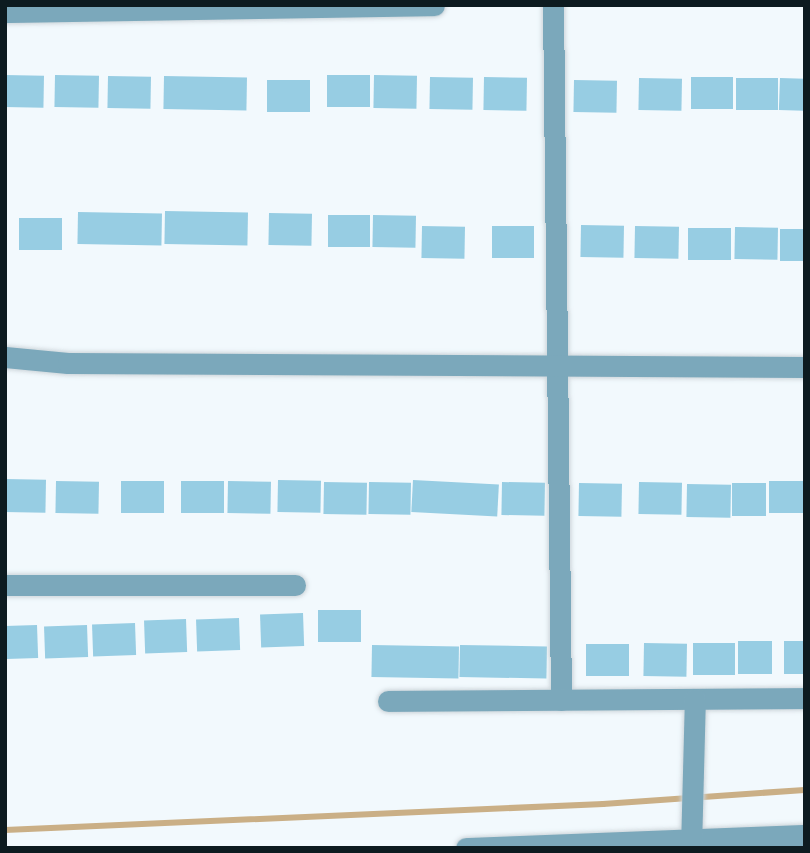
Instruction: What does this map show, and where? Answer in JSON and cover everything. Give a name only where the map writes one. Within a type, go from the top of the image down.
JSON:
[{"type":"street","points":[[5,12],[434,5]]},
{"type":"street","points":[[553,5],[561,700]]},
{"type":"street","points":[[5,357],[68,363],[558,368],[805,366]]},
{"type":"street","points":[[5,586],[295,585]]},
{"type":"street","points":[[388,701],[805,698]]},
{"type":"street","points":[[692,837],[695,699]]},
{"type":"street","points":[[466,848],[692,837],[805,835]]},
{"type":"building","points":[[5,75],[44,76],[43,108],[5,107]]},
{"type":"building","points":[[55,75],[99,76],[98,108],[54,107]]},
{"type":"building","points":[[327,75],[370,75],[370,107],[327,107]]},
{"type":"building","points":[[374,75],[417,76],[416,109],[373,108]]},
{"type":"building","points":[[108,76],[151,77],[150,109],[107,108]]},
{"type":"building","points":[[164,76],[247,77],[246,110],[163,109]]},
{"type":"building","points":[[430,77],[473,78],[472,110],[429,109]]},
{"type":"building","points":[[484,77],[527,78],[526,111],[483,110]]},
{"type":"building","points":[[691,77],[733,77],[733,109],[691,109]]},
{"type":"building","points":[[639,78],[682,79],[681,111],[638,110]]},
{"type":"building","points":[[736,78],[778,78],[778,110],[736,110]]},
{"type":"building","points":[[780,78],[805,79],[804,111],[779,110]]},
{"type":"building","points":[[267,80],[310,80],[310,112],[267,112]]},
{"type":"building","points":[[574,80],[617,81],[616,113],[573,112]]},
{"type":"building","points":[[165,211],[248,212],[247,245],[164,244]]},
{"type":"building","points":[[78,212],[162,213],[161,245],[77,244]]},
{"type":"building","points":[[269,213],[312,214],[311,246],[268,245]]},
{"type":"building","points":[[328,215],[370,215],[370,247],[328,247]]},
{"type":"building","points":[[373,215],[416,216],[415,248],[372,247]]},
{"type":"building","points":[[19,218],[62,218],[62,250],[19,250]]},
{"type":"building","points":[[581,225],[624,226],[623,258],[580,257]]},
{"type":"building","points":[[422,226],[465,227],[464,259],[421,258]]},
{"type":"building","points":[[492,226],[534,226],[534,258],[492,258]]},
{"type":"building","points":[[635,226],[679,227],[678,259],[634,258]]},
{"type":"building","points":[[735,227],[778,228],[777,260],[734,259]]},
{"type":"building","points":[[688,228],[731,228],[731,260],[688,260]]},
{"type":"building","points":[[780,229],[805,229],[805,261],[780,261]]},
{"type":"building","points":[[5,479],[46,480],[45,513],[5,512]]},
{"type":"building","points":[[278,480],[321,481],[320,513],[277,512]]},
{"type":"building","points":[[413,480],[499,485],[497,516],[411,512]]},
{"type":"building","points":[[56,481],[99,482],[98,514],[55,513]]},
{"type":"building","points":[[121,481],[164,481],[164,513],[121,513]]},
{"type":"building","points":[[181,481],[224,481],[224,513],[181,513]]},
{"type":"building","points":[[228,481],[271,482],[270,514],[227,513]]},
{"type":"building","points":[[769,481],[805,481],[805,513],[769,513]]},
{"type":"building","points":[[324,482],[367,483],[366,515],[323,514]]},
{"type":"building","points":[[369,482],[411,483],[410,515],[368,514]]},
{"type":"building","points":[[502,482],[545,483],[544,516],[501,515]]},
{"type":"building","points":[[639,482],[682,483],[681,515],[638,514]]},
{"type":"building","points":[[579,483],[622,484],[621,517],[578,516]]},
{"type":"building","points":[[732,483],[766,483],[766,516],[732,516]]},
{"type":"building","points":[[687,484],[731,485],[730,518],[686,517]]},
{"type":"building","points":[[318,610],[361,610],[361,642],[318,642]]},
{"type":"building","points":[[303,613],[304,646],[261,647],[260,615]]},
{"type":"building","points":[[239,618],[240,650],[197,651],[196,620]]},
{"type":"building","points":[[186,619],[187,652],[145,653],[144,620]]},
{"type":"building","points":[[135,623],[136,655],[93,656],[92,625]]},
{"type":"building","points":[[37,625],[38,658],[6,659],[5,626]]},
{"type":"building","points":[[87,625],[88,657],[45,658],[44,627]]},
{"type":"building","points":[[738,641],[772,641],[772,674],[738,674]]},
{"type":"building","points":[[784,641],[805,641],[805,674],[784,674]]},
{"type":"building","points":[[644,643],[687,644],[686,677],[643,676]]},
{"type":"building","points":[[693,643],[735,643],[735,675],[693,675]]},
{"type":"building","points":[[586,644],[629,644],[629,676],[586,676]]},
{"type":"building","points":[[372,645],[459,647],[458,679],[371,677]]},
{"type":"building","points":[[460,645],[547,647],[546,679],[459,677]]},
{"type":"waterway","points":[[5,830],[603,804],[805,790]]}]
